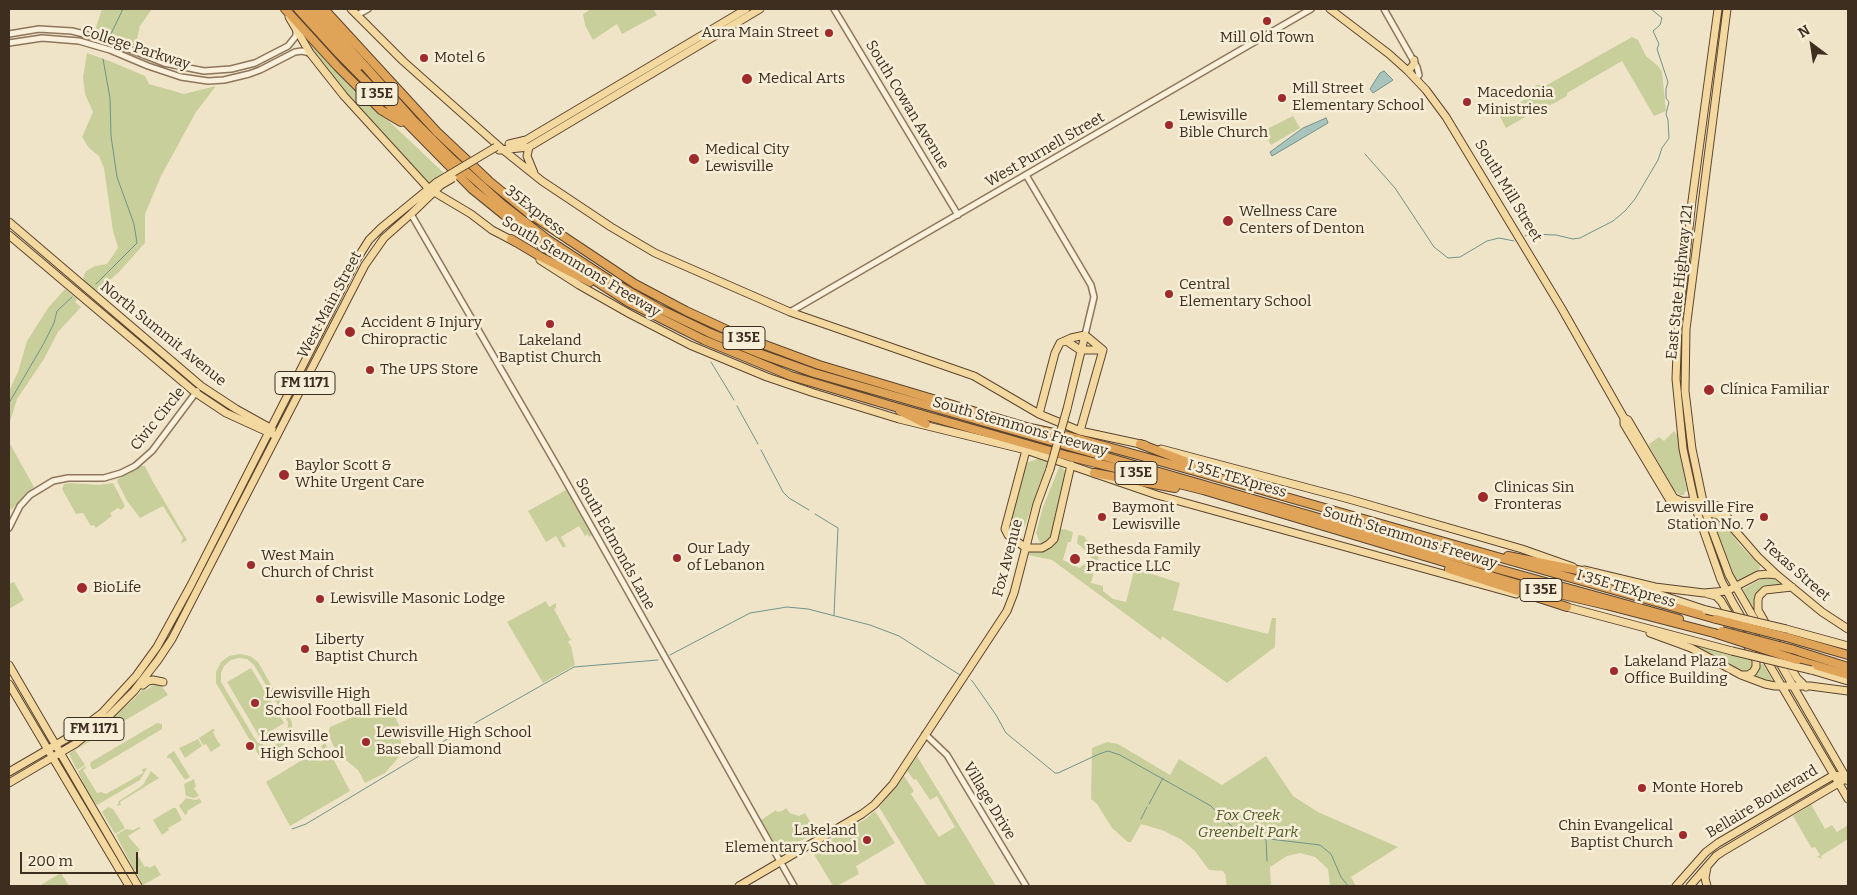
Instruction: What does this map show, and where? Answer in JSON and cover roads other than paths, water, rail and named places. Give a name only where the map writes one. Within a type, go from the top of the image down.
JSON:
[{"type":"highway","points":[[285,9],[337,66],[381,110],[390,117],[406,124]]},
{"type":"highway","name":"I 35E","points":[[298,9],[406,124]]},
{"type":"highway","points":[[306,9],[364,70],[384,87]]},
{"type":"highway","name":"35Express","points":[[314,9],[412,119],[452,159],[503,205],[547,239],[587,266],[668,313],[735,344],[814,373],[1079,449]]},
{"type":"highway","name":"South Stemmons Freeway","points":[[324,9],[417,110],[489,180],[527,212],[635,284],[738,336],[819,365],[1011,422],[1068,436],[1716,619],[1786,633],[1848,655]]},
{"type":"highway","name":"South Stemmons Freeway","points":[[406,124],[458,176],[546,249],[628,302],[704,340],[791,376],[1068,456],[1203,490],[1521,585],[1717,632],[1848,676]]},
{"type":"highway","points":[[511,239],[541,257],[628,302]]},
{"type":"highway","points":[[892,406],[902,413],[926,424]]},
{"type":"highway","points":[[1140,444],[1218,474],[1300,502]]},
{"type":"highway","name":"I 35E TEXpress","points":[[1079,449],[1717,632],[1791,649],[1848,667]]},
{"type":"highway","points":[[1094,473],[1181,489],[1203,490]]},
{"type":"highway","points":[[1369,540],[1477,579],[1568,607]]},
{"type":"highway","points":[[1443,542],[1587,572]]},
{"type":"highway","points":[[1512,572],[1595,597],[1606,605]]},
{"type":"main road","name":"South Stemmons Freeway","points":[[285,9],[310,53],[344,96],[431,190],[471,214],[492,230],[511,239],[579,285],[637,318],[712,355],[814,394],[899,419],[926,424],[966,436],[1026,450],[1157,495],[1465,581],[1848,681]]},
{"type":"main road","name":"South Stemmons Freeway","points":[[351,9],[410,68],[499,148],[611,227],[655,253],[790,312],[974,376],[1038,414],[1080,431],[1140,444],[1350,499],[1522,549],[1587,572],[1655,587],[1704,593],[1727,591],[1758,575]]},
{"type":"main road","name":"West Main Street","points":[[9,783],[60,754],[90,732],[126,700],[172,639],[356,282],[384,238],[411,214],[439,183],[499,148],[524,141],[746,9]]},
{"type":"main road","name":"West Main Street","points":[[499,148],[529,147],[760,9]]},
{"type":"main road","name":"South Mill Street","points":[[1330,9],[1408,71],[1436,104],[1458,135],[1558,302],[1624,418],[1628,420],[1669,499],[1678,505],[1705,511]]},
{"type":"main road","name":"East State Highway 121","points":[[1718,9],[1692,201],[1676,350],[1676,378],[1683,449],[1696,510],[1721,580],[1848,799]]},
{"type":"main road","name":"East State Highway 121","points":[[1727,9],[1686,329],[1684,371],[1692,448],[1705,511],[1729,575],[1848,779]]},
{"type":"main road","points":[[1408,71],[1414,64],[1414,60]]},
{"type":"main road","points":[[543,138],[552,128],[552,124]]},
{"type":"main road","points":[[529,147],[527,156],[535,175]]},
{"type":"main road","points":[[1698,161],[1708,162]]},
{"type":"main road","points":[[420,180],[424,189],[421,196]]},
{"type":"main road","name":"West Main Street","points":[[9,772],[70,736],[102,713],[157,647],[181,604],[357,259],[372,238],[387,223],[431,190]]},
{"type":"main road","points":[[1692,201],[1703,204]]},
{"type":"main road","name":"North Summit Avenue","points":[[9,222],[201,386],[269,431]]},
{"type":"main road","name":"North Summit Avenue","points":[[9,235],[196,393],[227,413],[277,435]]},
{"type":"main road","points":[[1684,276],[1694,278]]},
{"type":"main road","points":[[347,278],[356,282]]},
{"type":"main road","points":[[106,317],[108,307]]},
{"type":"main road","points":[[1038,414],[1055,353],[1060,343],[1085,335],[1103,350]]},
{"type":"main road","name":"Fox Avenue","points":[[739,886],[872,807],[893,784],[1007,611],[1037,504],[1050,469],[1067,409],[1085,335]]},
{"type":"main road","points":[[1064,341],[1080,350],[1103,350]]},
{"type":"main road","points":[[1080,431],[1103,350]]},
{"type":"main road","name":"South Mill Street","points":[[1640,445],[1674,498],[1681,501],[1703,502]]},
{"type":"main road","points":[[1026,450],[1005,525],[1006,532],[1026,548],[1042,548],[1050,544],[1054,539],[1071,465]]},
{"type":"main road","name":"Texas Street","points":[[1700,490],[1725,512],[1732,528]]},
{"type":"main road","points":[[1703,502],[1715,505]]},
{"type":"main road","name":"Texas Street","points":[[1705,511],[1715,513],[1777,575],[1822,612],[1848,629]]},
{"type":"main road","points":[[1014,540],[1028,536],[1042,548]]},
{"type":"main road","points":[[1758,575],[1762,570],[1759,559]]},
{"type":"main road","points":[[1758,575],[1777,575]]},
{"type":"main road","name":"South Stemmons Freeway","points":[[1605,576],[1706,610],[1786,633],[1848,646]]},
{"type":"main road","points":[[1792,587],[1765,590],[1759,596],[1757,604],[1758,610],[1797,678],[1807,686],[1801,695],[1801,701]]},
{"type":"main road","points":[[1704,593],[1716,596],[1721,601],[1756,660],[1754,670],[1748,675],[1741,675]]},
{"type":"main road","name":"South Stemmons Freeway","points":[[1611,618],[1691,648],[1741,675],[1765,684],[1782,687],[1807,686],[1848,691]]},
{"type":"main road","points":[[146,662],[152,668]]},
{"type":"main road","points":[[9,665],[94,812],[124,870],[129,886]]},
{"type":"main road","points":[[18,680],[9,685],[87,816],[124,870],[138,886]]},
{"type":"main road","points":[[126,700],[148,681],[157,680],[163,682]]},
{"type":"main road","points":[[1804,724],[1809,724],[1822,736]]},
{"type":"main road","points":[[50,736],[70,736]]},
{"type":"main road","name":"Bellaire Boulevard","points":[[1676,886],[1706,852],[1744,828],[1834,775],[1848,779]]},
{"type":"main road","name":"Bellaire Boulevard","points":[[1690,886],[1722,852],[1848,779]]},
{"type":"main road","points":[[87,816],[94,812]]},
{"type":"main road","points":[[1744,828],[1748,836]]},
{"type":"main road","points":[[1707,866],[1705,875],[1707,886]]},
{"type":"street","points":[[357,15],[368,9]]},
{"type":"street","name":"South Cowan Avenue","points":[[834,9],[958,214]]},
{"type":"street","name":"West Purnell Street","points":[[790,312],[1311,9]]},
{"type":"street","points":[[1384,9],[1414,60],[1419,75],[1416,79]]},
{"type":"street","name":"College Parkway","points":[[9,34],[39,29],[62,30],[104,39],[164,63],[204,71],[231,69],[255,63],[288,46],[296,36],[296,29]]},
{"type":"street","name":"College Parkway","points":[[9,43],[31,38],[67,39],[110,50],[181,78],[208,81],[232,78],[260,70],[295,52],[310,53]]},
{"type":"street","points":[[132,59],[134,51]]},
{"type":"street","points":[[231,69],[232,78]]},
{"type":"street","name":"Fox Avenue","points":[[1026,175],[1091,285],[1094,297],[1085,335]]},
{"type":"street","name":"South Edmonds Lane","points":[[411,214],[560,471],[794,886]]},
{"type":"street","name":"Civic Circle","points":[[9,528],[20,506],[30,495],[53,481],[68,478],[104,478],[135,466],[152,451],[201,386]]},
{"type":"street","name":"Village Drive","points":[[925,734],[947,754],[1026,886]]},
{"type":"water","points":[[1384,71],[1393,80],[1373,93],[1370,89],[1380,73]]},
{"type":"water","points":[[1326,118],[1328,123],[1272,156],[1270,152],[1303,128]]},
{"type":"waterway","points":[[110,36],[123,9]]},
{"type":"waterway","points":[[1529,234],[1556,235],[1573,239],[1580,238],[1613,221],[1635,199],[1658,160],[1662,148],[1669,138],[1666,114],[1669,102],[1666,98],[1668,82],[1657,49],[1659,44],[1653,31],[1660,25],[1662,18],[1651,9]]},
{"type":"waterway","points":[[96,284],[137,243],[134,224],[117,177],[111,136],[110,98],[103,59]]},
{"type":"waterway","points":[[1365,154],[1395,188],[1434,247],[1448,258],[1460,257],[1487,241],[1499,238],[1514,241]]},
{"type":"waterway","points":[[9,403],[44,343],[54,323],[57,311],[72,297]]},
{"type":"waterway","points":[[711,362],[734,400]]},
{"type":"waterway","points":[[737,406],[758,444]]},
{"type":"waterway","points":[[761,450],[783,492],[789,498],[809,510]]},
{"type":"waterway","points":[[815,514],[838,528],[834,615]]},
{"type":"waterway","points":[[670,655],[750,613],[787,607],[808,609],[870,625],[899,636],[960,675]]},
{"type":"waterway","points":[[454,735],[574,667],[658,660]]},
{"type":"waterway","points":[[971,680],[996,715],[1006,733],[1055,773],[1108,751],[1120,755],[1211,806],[1223,819],[1244,836],[1320,845],[1331,854],[1341,877],[1348,886]]},
{"type":"waterway","points":[[292,829],[306,824],[449,738]]},
{"type":"waterway","points":[[1149,804],[1163,778]]},
{"type":"waterway","points":[[1141,819],[1147,807]]},
{"type":"waterway","points":[[1266,839],[1267,861]]},
{"type":"place","name":"Mill Old Town","points":[[1267,21]]},
{"type":"place","name":"Aura Main Street","points":[[829,33]]},
{"type":"place","name":"Motel 6","points":[[424,58]]},
{"type":"place","name":"Medical Arts","points":[[747,79]]},
{"type":"place","name":"Mill Street Elementary School","points":[[1282,98]]},
{"type":"place","name":"Macedonia Ministries","points":[[1467,102]]},
{"type":"place","name":"Lewisville Bible Church","points":[[1169,125]]},
{"type":"place","name":"Medical City Lewisville","points":[[694,159]]},
{"type":"place","name":"Wellness Care Centers of Denton","points":[[1228,221]]},
{"type":"place","name":"Central Elementary School","points":[[1169,294]]},
{"type":"place","name":"Lakeland Baptist Church","points":[[550,324]]},
{"type":"place","name":"Accident & Injury Chiropractic","points":[[350,332]]},
{"type":"place","name":"The UPS Store","points":[[370,370]]},
{"type":"place","name":"Clínica Familiar","points":[[1709,390]]},
{"type":"place","name":"Baylor Scott & White Urgent Care","points":[[284,475]]},
{"type":"place","name":"Clinicas Sin Fronteras","points":[[1483,497]]},
{"type":"place","name":"Baymont Lewisville","points":[[1102,517]]},
{"type":"place","name":"Lewisville Fire Station No. 7","points":[[1764,517]]},
{"type":"place","name":"Our Lady of Lebanon","points":[[677,558]]},
{"type":"place","name":"Bethesda Family Practice LLC","points":[[1075,559]]},
{"type":"place","name":"West Main Church of Christ","points":[[251,565]]},
{"type":"place","name":"BioLife","points":[[82,588]]},
{"type":"place","name":"Lewisville Masonic Lodge","points":[[320,599]]},
{"type":"place","name":"Liberty Baptist Church","points":[[305,649]]},
{"type":"place","name":"Lakeland Plaza Office Building","points":[[1614,671]]},
{"type":"place","name":"Lewisville High School Football Field","points":[[255,703]]},
{"type":"place","name":"Lewisville High School Baseball Diamond","points":[[366,742]]},
{"type":"place","name":"Lewisville High School","points":[[250,746]]},
{"type":"place","name":"Monte Horeb","points":[[1642,788]]},
{"type":"place","name":"Chin Evangelical Baptist Church","points":[[1683,835]]},
{"type":"place","name":"Lakeland Elementary School","points":[[867,840]]},
{"type":"park label","name":"Fox Creek Greenbelt Park","points":[[1248,824]]}]
